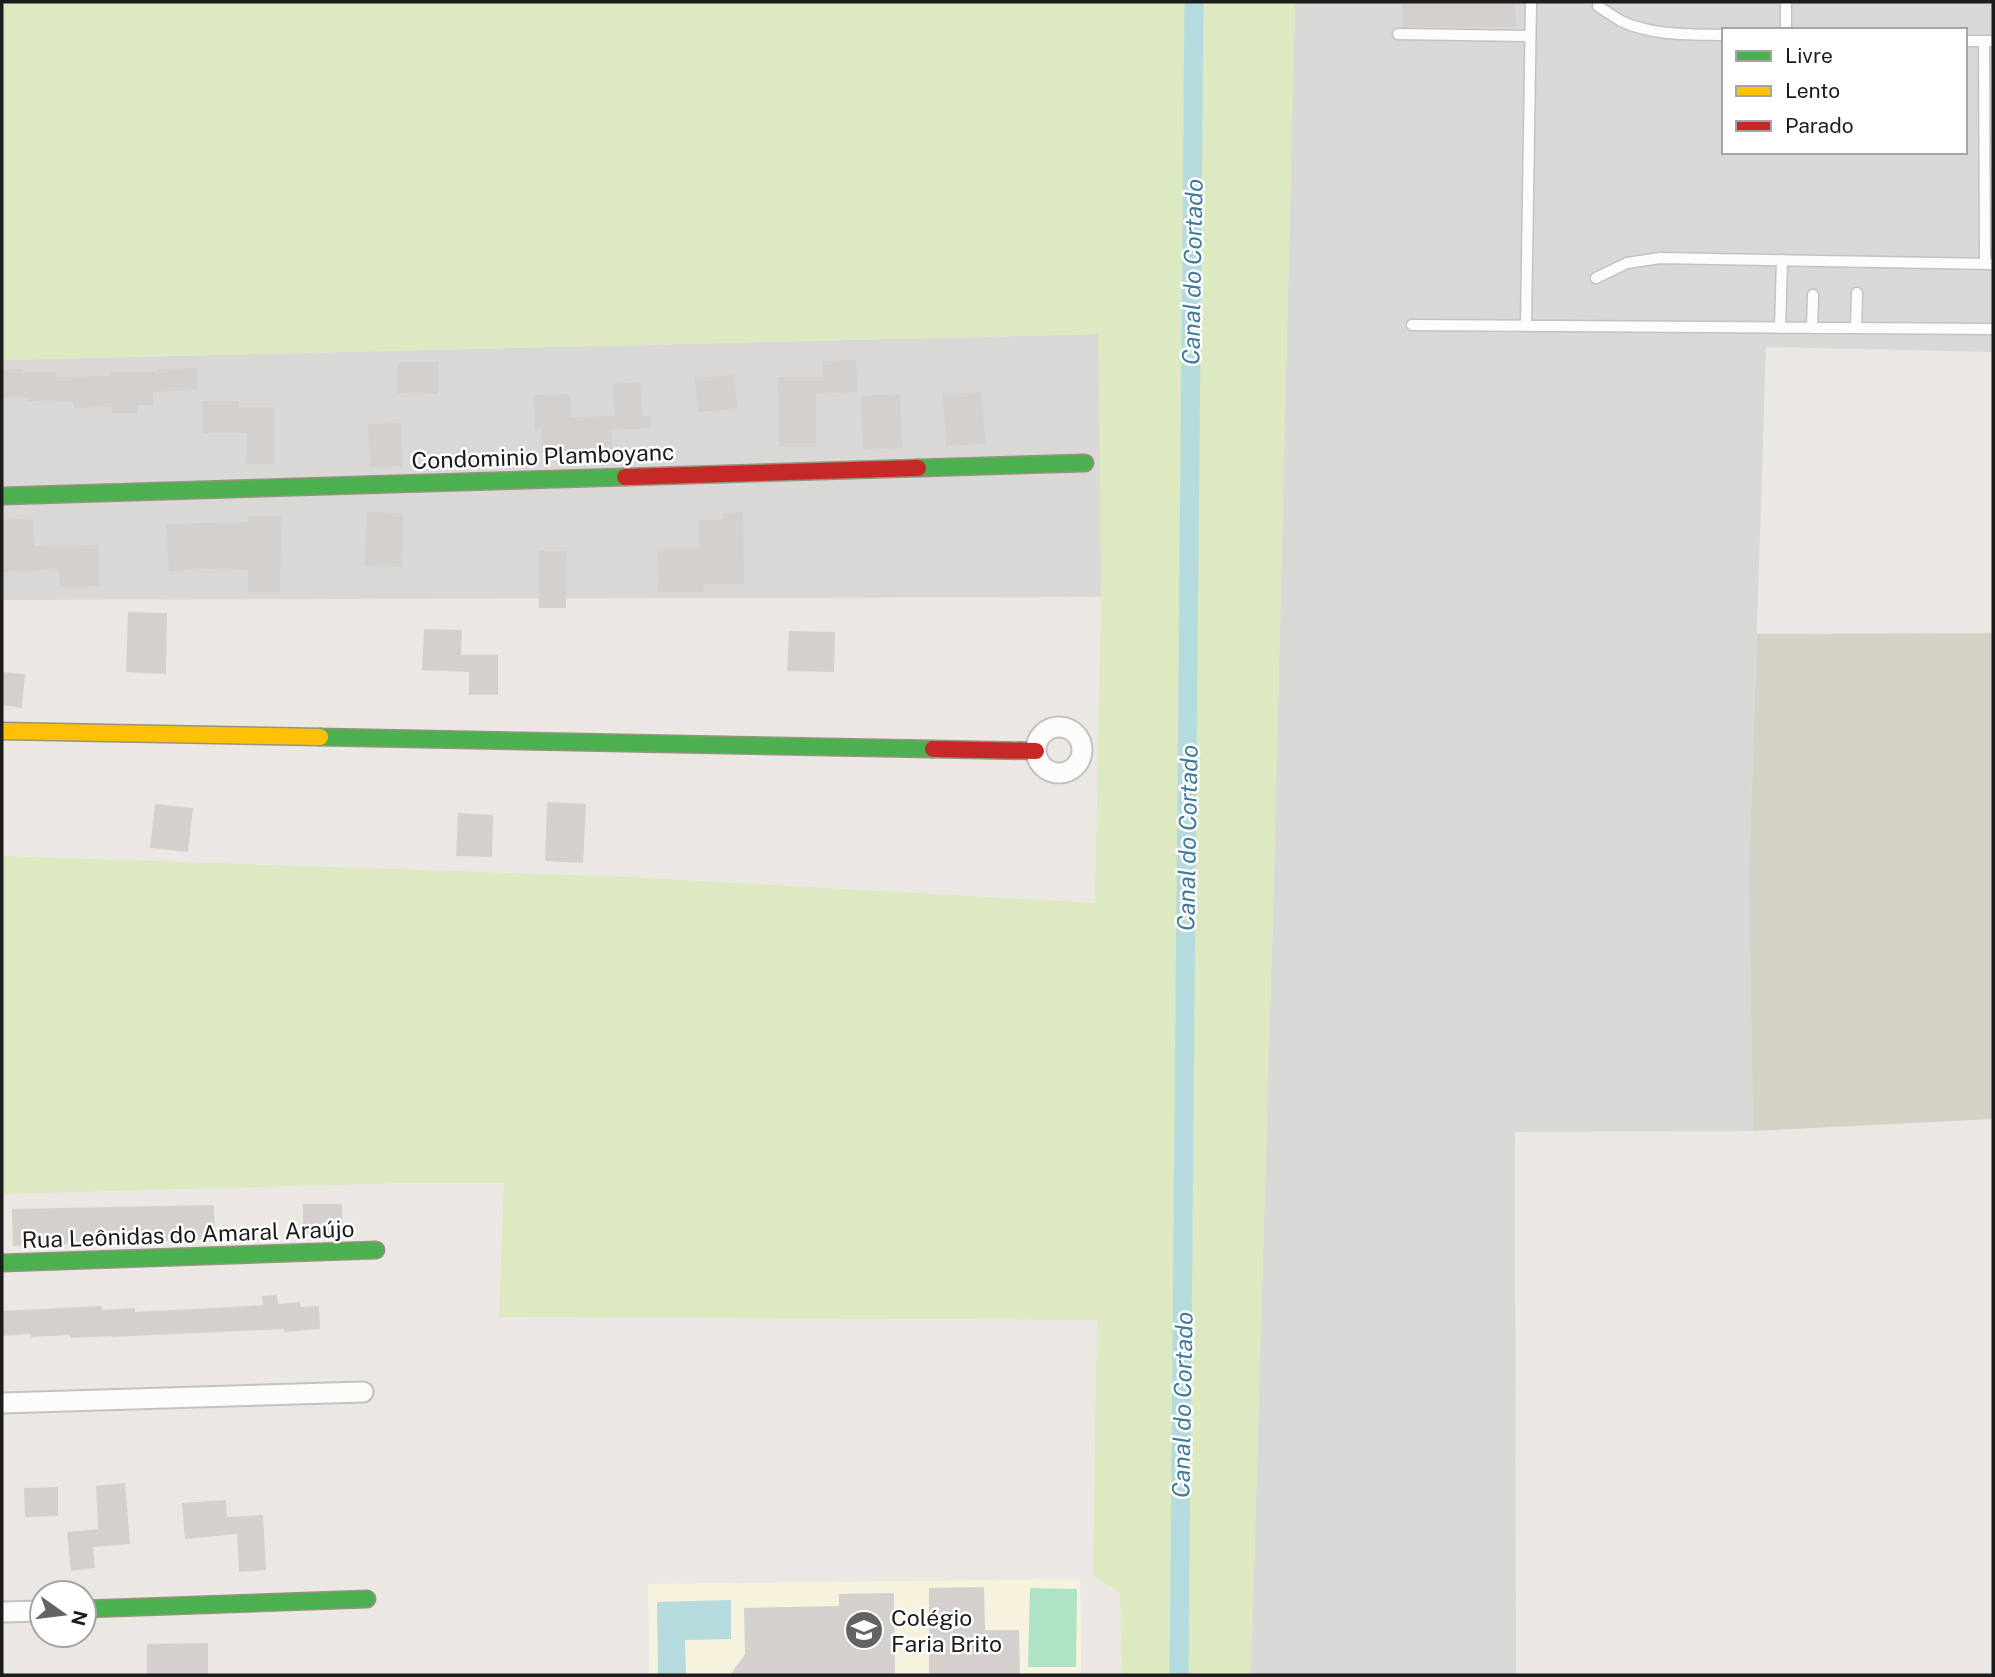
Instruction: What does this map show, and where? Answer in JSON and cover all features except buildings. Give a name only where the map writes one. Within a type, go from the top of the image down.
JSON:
[{"type":"street","name":"Condominio Plamboyanc","points":[[2,496],[1085,463]]},
{"type":"street","points":[[2,731],[1036,751]]},
{"type":"street","name":"Rua Leônidas do Amaral Araújo","points":[[2,1262],[376,1250]]},
{"type":"street","points":[[2,1403],[363,1392]]},
{"type":"street","points":[[98,1609],[367,1599]]},
{"type":"street","points":[[2,1612],[28,1611]]},
{"type":"lane","points":[[1526,326],[1531,2]]},
{"type":"lane","points":[[1786,2],[1786,28]]},
{"type":"lane","points":[[1598,6],[1622,22],[1646,29],[1722,35]]},
{"type":"lane","points":[[1398,34],[1530,36]]},
{"type":"lane","points":[[1596,278],[1627,262],[1660,258],[1989,264],[1989,41],[1967,41]]},
{"type":"lane","points":[[1780,328],[1782,260]]},
{"type":"lane","points":[[1856,328],[1857,292]]},
{"type":"lane","points":[[1812,328],[1813,295]]},
{"type":"lane","points":[[1412,325],[1993,329]]},
{"type":"shaded area","points":[[1295,2],[1993,2],[1993,352],[1766,347],[1749,875],[1753,1131],[1515,1132],[1516,1675],[1251,1675]]},
{"type":"shaded area","points":[[1099,334],[1101,597],[2,600],[2,360]]},
{"type":"shaded area","points":[[1993,633],[1993,1119],[1753,1131],[1749,875],[1757,634]]},
{"type":"shaded area","name":"Colégio Faria Brito","points":[[1080,1579],[1081,1675],[649,1675],[648,1584]]},
{"type":"green space","points":[[2,2],[1295,2],[1251,1675],[1122,1675],[1120,1593],[1093,1575],[1097,1320],[499,1317],[504,1183],[405,1183],[2,1194],[2,856],[628,877],[1095,903],[1101,597],[1098,334],[2,360]]},
{"type":"green space","points":[[1030,1588],[1077,1589],[1076,1667],[1028,1667]]},
{"type":"water","points":[[731,1600],[731,1639],[685,1640],[686,1675],[658,1675],[657,1602]]},
{"type":"waterway","name":"Canal do Cortado","points":[[1179,1675],[1194,2]]},
{"type":"traffic: fast","points":[[918,468],[1085,463]]},
{"type":"traffic: fast","points":[[2,496],[625,477]]},
{"type":"traffic: fast","points":[[320,737],[933,749]]},
{"type":"traffic: fast","points":[[2,1263],[376,1250]]},
{"type":"traffic: fast","points":[[98,1609],[367,1599]]},
{"type":"traffic: slow","points":[[2,731],[320,737]]},
{"type":"traffic: jam","points":[[625,477],[918,468]]},
{"type":"traffic: jam","points":[[933,749],[1036,751]]},
{"type":"place","name":"Colégio Faria Brito","points":[[864,1630]]}]
